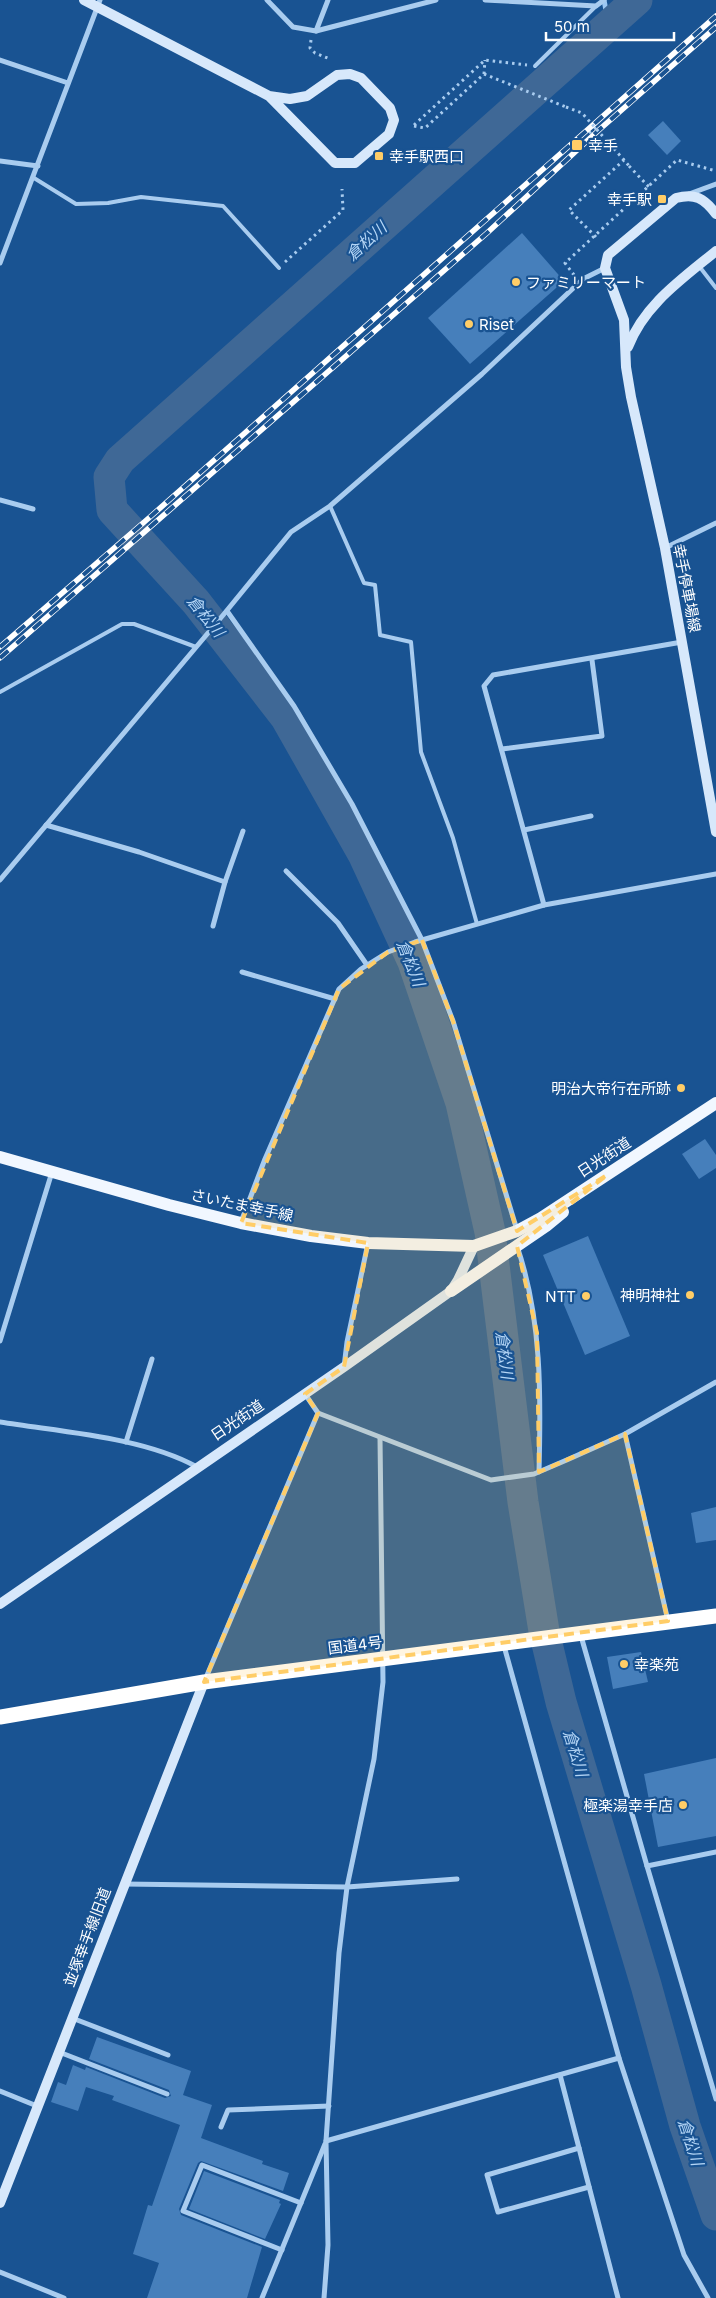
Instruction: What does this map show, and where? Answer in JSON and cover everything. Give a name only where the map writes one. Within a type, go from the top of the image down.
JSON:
[{"type":"highway","name":"国道4号","points":[[0,1717],[204,1682],[716,1616]]},
{"type":"main road","name":"日光街道","points":[[478,1245],[513,1232],[607,1175],[716,1103]]},
{"type":"main road","name":"さいたま幸手線","points":[[0,1157],[240,1223],[311,1236],[368,1243],[478,1245]]},
{"type":"main road","points":[[450,1291],[546,1226],[607,1175]]},
{"type":"street","points":[[84,0],[98,3],[269,96],[335,163],[355,163],[389,134],[394,120],[390,108],[361,78],[350,74],[337,75],[307,96],[290,99],[269,96]]},
{"type":"street","points":[[267,0],[293,27],[316,31],[436,0]]},
{"type":"street","points":[[316,31],[328,0]]},
{"type":"street","points":[[485,0],[597,6],[604,0]]},
{"type":"street","points":[[0,263],[34,178],[98,3]]},
{"type":"street","points":[[0,60],[68,82]]},
{"type":"street","points":[[0,161],[38,166]]},
{"type":"street","points":[[0,880],[226,613],[291,532],[330,506],[482,374],[583,279],[605,268],[605,260],[610,253],[676,198],[716,184]]},
{"type":"street","points":[[689,194],[716,210]]},
{"type":"street","points":[[627,350],[634,332],[644,316],[655,304],[716,251]]},
{"type":"street","name":"幸手停車場線","points":[[605,268],[624,320],[627,350],[626,367],[631,397],[665,548],[716,832]]},
{"type":"street","points":[[0,500],[33,509]]},
{"type":"street","points":[[665,548],[716,523]]},
{"type":"street","points":[[226,613],[299,714],[352,804],[422,940],[453,1021],[513,1232]]},
{"type":"street","points":[[544,905],[484,686],[493,675],[592,660],[682,642]]},
{"type":"street","points":[[502,749],[602,736],[592,660]]},
{"type":"street","points":[[524,830],[591,816]]},
{"type":"street","points":[[46,825],[139,852],[225,882]]},
{"type":"street","points":[[213,926],[225,882],[243,831]]},
{"type":"street","points":[[286,871],[338,923],[367,965]]},
{"type":"street","points":[[240,1223],[265,1159],[339,989],[367,965],[388,952],[415,942],[544,905],[716,874]]},
{"type":"street","points":[[242,972],[335,999]]},
{"type":"street","points":[[0,1341],[52,1172]]},
{"type":"street","points":[[344,1367],[347,1342],[368,1243]]},
{"type":"street","name":"日光街道","points":[[0,1604],[344,1367],[450,1291],[478,1245]]},
{"type":"street","points":[[515,1247],[524,1268],[537,1333],[541,1396],[537,1473]]},
{"type":"street","points":[[126,1442],[152,1359]]},
{"type":"street","points":[[305,1394],[318,1413],[492,1480],[537,1473],[625,1434],[716,1382]]},
{"type":"street","points":[[204,1682],[318,1413]]},
{"type":"street","points":[[0,1422],[126,1442],[182,1459],[197,1467]]},
{"type":"street","points":[[625,1434],[668,1621]]},
{"type":"street","points":[[324,2298],[328,2245],[326,2141],[339,1953],[347,1886],[374,1759],[384,1659],[380,1438]]},
{"type":"street","points":[[573,1635],[646,1866],[716,2099]]},
{"type":"street","points":[[503,1644],[619,2058],[684,2254],[708,2298]]},
{"type":"street","name":"並塚幸手線旧道","points":[[0,2203],[204,1682]]},
{"type":"street","points":[[646,1866],[716,1852]]},
{"type":"street","points":[[124,1884],[347,1886],[457,1879]]},
{"type":"street","points":[[72,2018],[168,2055]]},
{"type":"street","points":[[59,2052],[167,2094]]},
{"type":"street","points":[[326,2141],[619,2058]]},
{"type":"street","points":[[560,2075],[618,2298]]},
{"type":"street","points":[[0,2092],[37,2106]]},
{"type":"street","points":[[221,2128],[228,2110],[328,2106]]},
{"type":"street","points":[[262,2298],[326,2141]]},
{"type":"street","points":[[579,2148],[486,2175],[498,2212],[589,2187]]},
{"type":"street","points":[[282,2250],[182,2211],[202,2165],[301,2203]]},
{"type":"street","points":[[0,2272],[64,2298]]},
{"type":"lane","points":[[535,66],[597,6]]},
{"type":"lane","points":[[34,178],[76,204],[108,203],[141,197],[223,206],[279,268]]},
{"type":"lane","points":[[698,266],[716,288]]},
{"type":"lane","points":[[330,506],[364,583],[376,585],[380,635],[412,642],[422,752],[453,838],[478,924]]},
{"type":"lane","points":[[0,692],[122,624],[134,624],[196,647]]},
{"type":"path","points":[[316,31],[310,42],[310,48],[315,53],[330,59]]},
{"type":"path","points":[[485,60],[484,74],[425,128],[414,125],[485,60],[535,66]]},
{"type":"path","points":[[484,74],[582,113],[649,187]]},
{"type":"path","points":[[589,133],[596,127]]},
{"type":"path","points":[[596,237],[569,210],[624,160]]},
{"type":"path","points":[[575,275],[565,264],[677,160],[716,171]]},
{"type":"path","points":[[279,268],[344,210],[342,189]]},
{"type":"highlighted area","points":[[422,940],[453,1021],[517,1231],[607,1175],[517,1246],[537,1333],[539,1472],[625,1434],[668,1621],[204,1682],[318,1413],[305,1394],[344,1367],[368,1243],[241,1223],[339,989],[388,952]]},
{"type":"building","points":[[663,121],[681,141],[667,155],[648,135]]},
{"type":"building","points":[[522,233],[564,281],[470,364],[428,318]]},
{"type":"building","points":[[705,1139],[716,1155],[716,1168],[699,1179],[682,1154]]},
{"type":"building","name":"NTT","points":[[588,1236],[630,1336],[585,1355],[543,1255]]},
{"type":"building","points":[[716,1507],[716,1540],[696,1543],[691,1513]]},
{"type":"building","points":[[641,1652],[648,1682],[613,1689],[607,1657]]},
{"type":"building","name":"極楽湯幸手店","points":[[716,1758],[716,1836],[658,1847],[644,1774]]},
{"type":"building","points":[[97,2037],[191,2071],[183,2095],[212,2105],[201,2138],[263,2161],[262,2164],[289,2173],[283,2191],[201,2161],[198,2163],[179,2209],[181,2215],[262,2247],[247,2298],[147,2298],[159,2263],[133,2254],[148,2205],[152,2206],[180,2125],[112,2100],[114,2096],[86,2087],[78,2111],[51,2102],[58,2082],[66,2085],[73,2065],[85,2070],[86,2067],[165,2098],[171,2096],[169,2090],[89,2059]]},
{"type":"building","points":[[204,2171],[280,2200],[279,2203],[281,2204],[265,2239],[189,2209]]},
{"type":"waterway","points":[[604,0],[609,26]]},
{"type":"waterway","name":"倉松川","points":[[637,0],[120,460],[109,477],[112,510],[196,602],[286,718],[363,854],[413,962],[461,1103],[490,1232],[523,1502],[544,1631],[561,1702],[646,1985],[685,2126],[716,2215]]},
{"type":"railway","points":[[0,647],[150,517],[716,16]]},
{"type":"railway","points":[[0,658],[487,233],[600,129],[716,27]]},
{"type":"place","name":"幸手","points":[[577,145]]},
{"type":"place","name":"幸手駅西口","points":[[379,156]]},
{"type":"place","name":"幸手駅","points":[[662,199]]},
{"type":"place","name":"ファミリーマート","points":[[516,282]]},
{"type":"place","name":"Riset","points":[[469,324]]},
{"type":"place","name":"明治大帝行在所跡","points":[[681,1088]]},
{"type":"place","name":"神明神社","points":[[690,1295]]},
{"type":"place","name":"NTT","points":[[586,1296]]},
{"type":"place","name":"幸楽苑","points":[[624,1664]]},
{"type":"place","name":"極楽湯幸手店","points":[[683,1805]]}]
